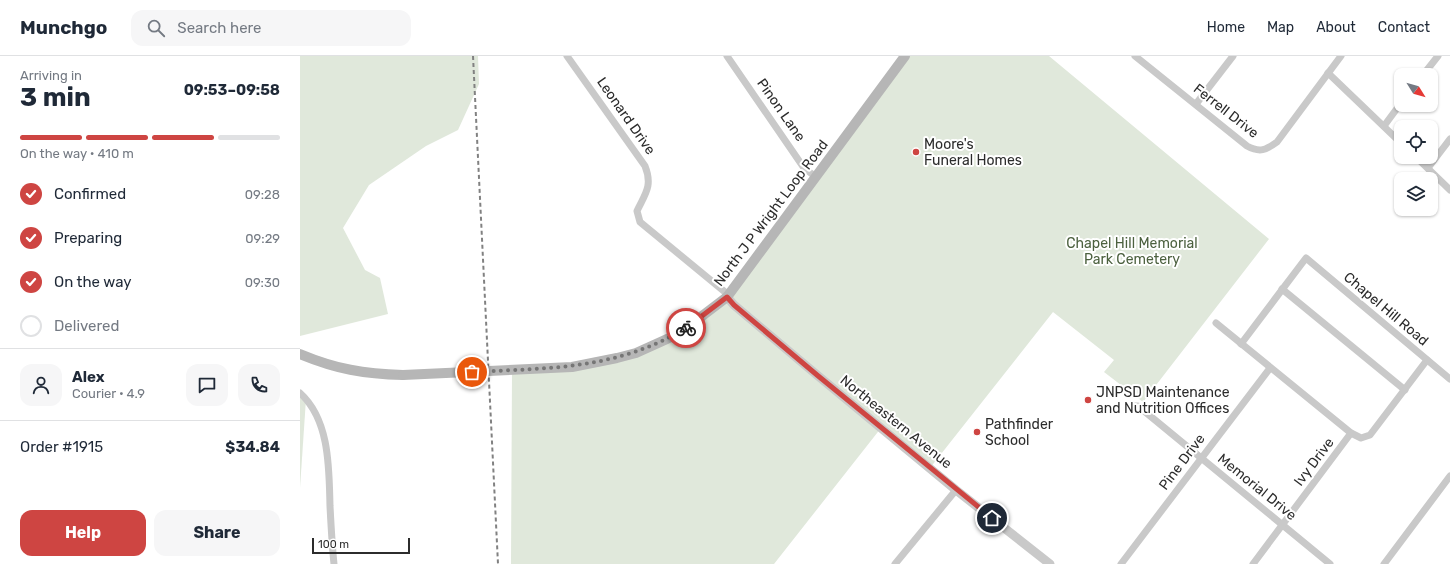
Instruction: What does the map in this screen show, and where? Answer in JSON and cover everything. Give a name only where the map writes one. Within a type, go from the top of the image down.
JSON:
[{"type":"main road","name":"North J P Wright Loop Road","points":[[300,354],[332,366],[355,372],[403,375],[572,367],[636,353],[667,339],[685,329],[727,297],[905,56]]},
{"type":"street","name":"Leonard Drive","points":[[567,56],[645,166],[649,179],[646,194],[637,211],[640,222],[724,292],[727,297]]},
{"type":"street","name":"Pinon Lane","points":[[727,56],[804,168],[816,177]]},
{"type":"street","name":"Ferrell Drive","points":[[1135,56],[1247,146],[1255,150],[1262,150],[1277,142],[1341,56]]},
{"type":"street","points":[[1196,104],[1232,56]]},
{"type":"street","points":[[1429,68],[1438,56]]},
{"type":"street","points":[[1328,73],[1394,136]]},
{"type":"street","points":[[1384,126],[1395,112]]},
{"type":"street","points":[[1428,168],[1450,139]]},
{"type":"street","points":[[1424,164],[1450,190]]},
{"type":"street","name":"Chapel Hill Road","points":[[1282,289],[1306,258],[1450,379]]},
{"type":"street","points":[[1241,344],[1282,289],[1405,390]]},
{"type":"street","name":"Northeastern Avenue","points":[[727,297],[734,305],[817,375],[956,490],[1050,564]]},
{"type":"street","points":[[1216,323],[1270,368]]},
{"type":"street","name":"Ivy Drive","points":[[1270,368],[1351,433],[1361,438],[1370,435],[1427,360]]},
{"type":"street","name":"Pine Drive","points":[[1121,564],[1200,458],[1270,368]]},
{"type":"street","points":[[300,393],[306,399],[315,414],[325,442],[334,564]]},
{"type":"street","name":"Memorial Drive","points":[[1128,408],[1138,406],[1330,564]]},
{"type":"street","name":"Ivy Drive","points":[[1253,564],[1351,433]]},
{"type":"street","points":[[1384,564],[1450,476]]},
{"type":"street","points":[[895,564],[956,490]]},
{"type":"green space","points":[[300,56],[478,56],[479,84],[458,130],[426,146],[369,185],[343,228],[365,270],[380,278],[388,314],[300,336]]},
{"type":"green space","name":"Chapel Hill Memorial Park Cemetery","points":[[905,56],[1049,56],[1269,239],[1143,402],[1104,372],[1114,360],[1053,312],[930,468],[881,428],[774,564],[511,564],[512,370],[572,367],[636,353],[715,306]]},
{"type":"green space","points":[[300,393],[306,399],[300,488]]},
{"type":"railway","points":[[473,56],[498,564]]},
{"type":"way so far","points":[[472,372],[572,367],[595,363],[636,353],[667,339],[686,328]]},
{"type":"place","name":"Moore's Funeral Homes","points":[[916,152]]},
{"type":"place","name":"JNPSD Maintenance and Nutrition Offices","points":[[1088,400]]},
{"type":"place","name":"Pathfinder School","points":[[977,432]]},
{"type":"route","points":[[686,328],[727,297],[734,305],[817,375],[992,518]]}]
